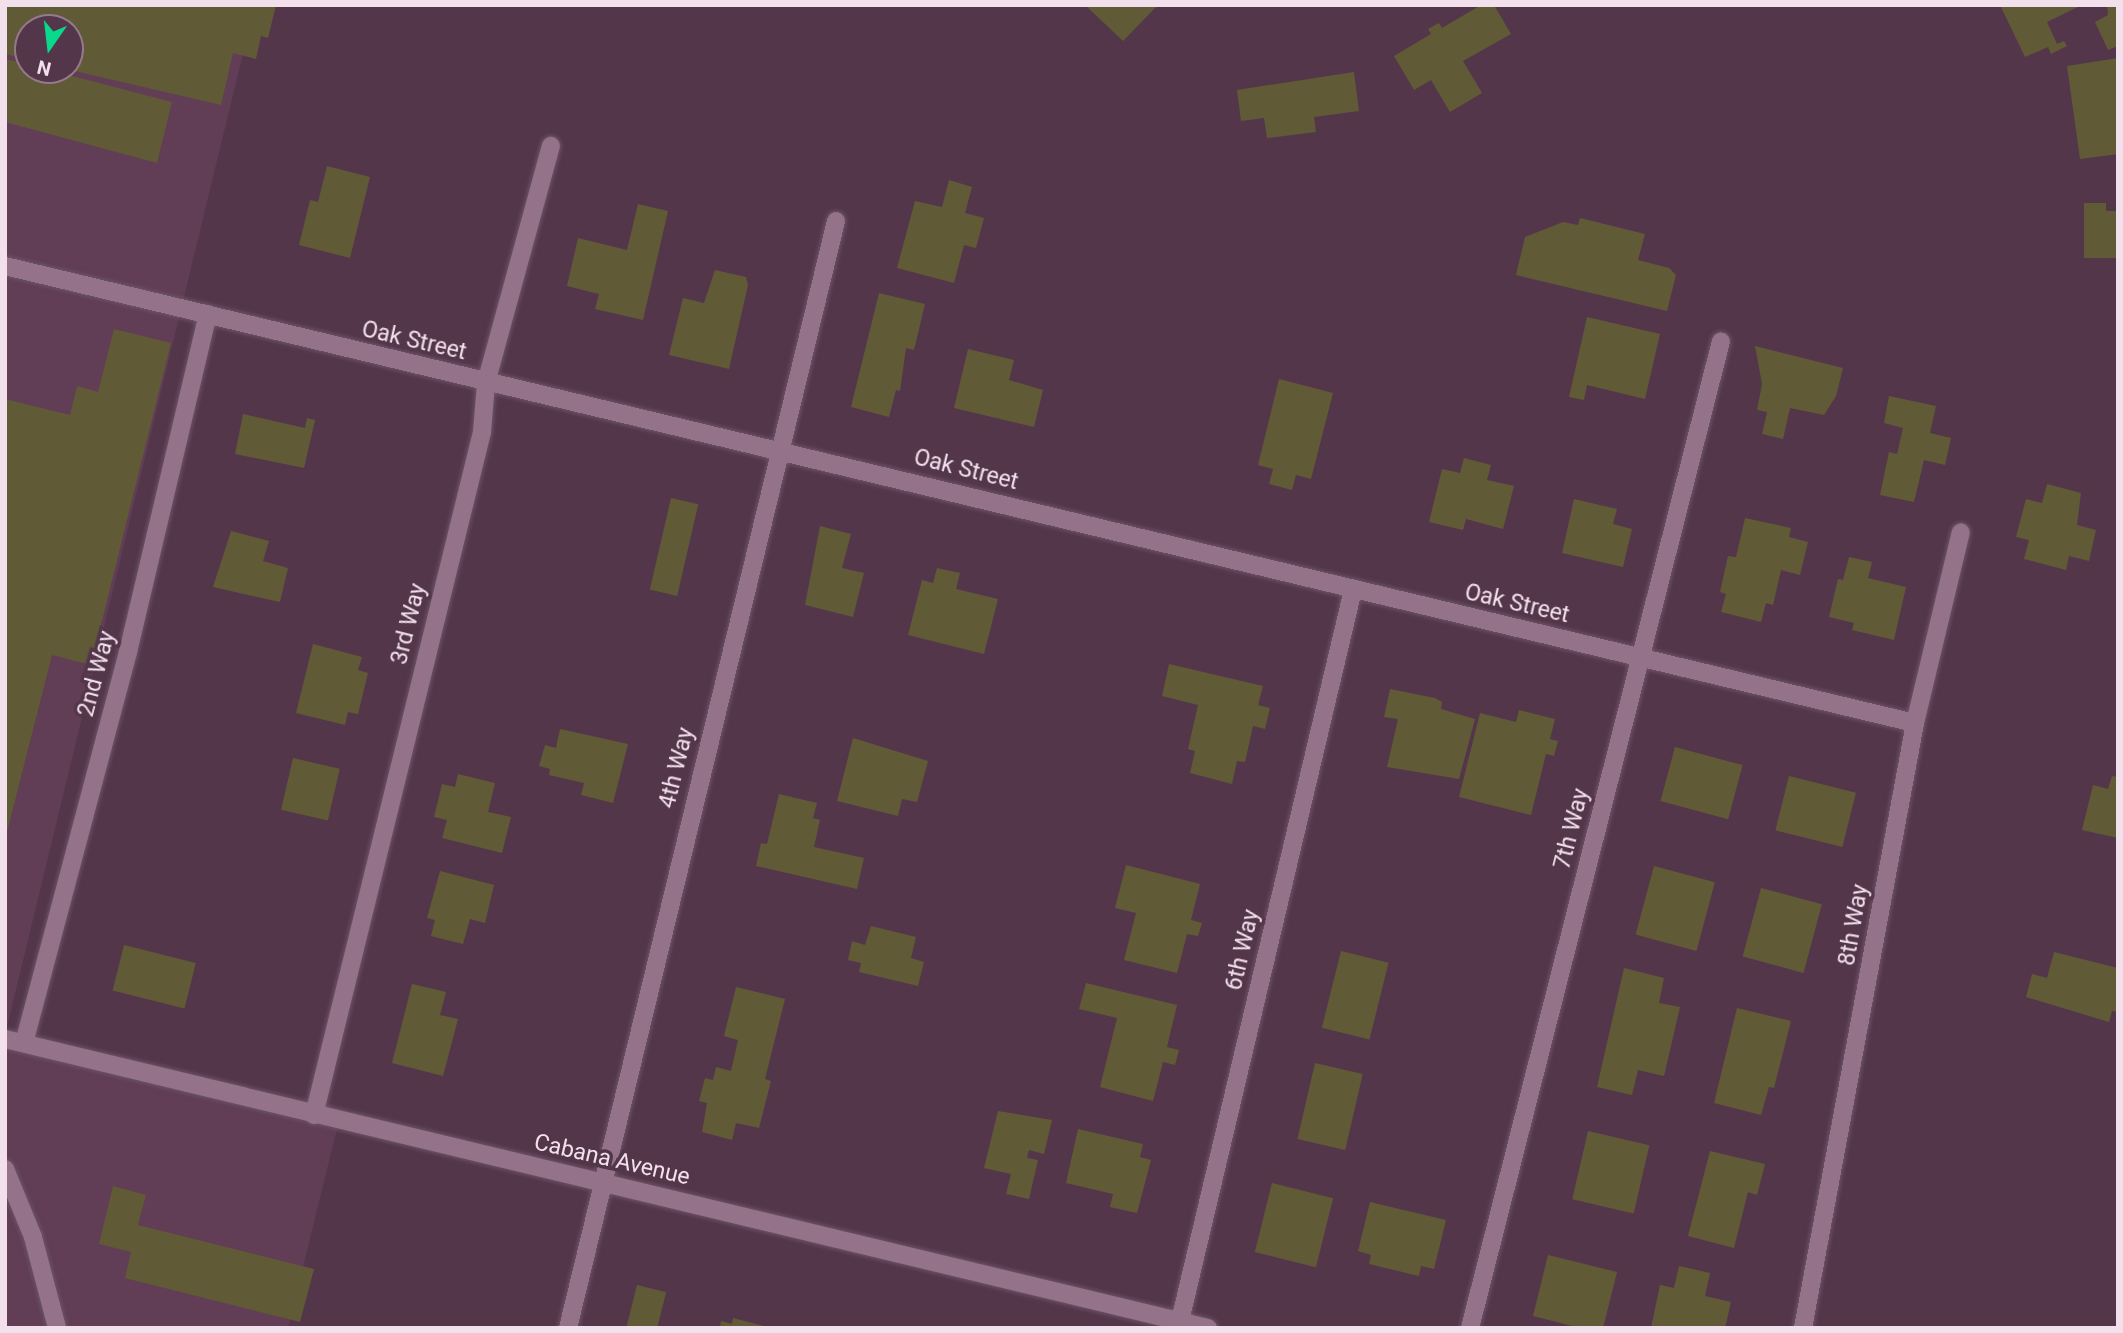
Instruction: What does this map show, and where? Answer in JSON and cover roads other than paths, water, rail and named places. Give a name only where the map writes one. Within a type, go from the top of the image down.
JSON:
[{"type":"street","name":"3rd Way","points":[[314,1115],[482,432],[486,383],[551,146]]},
{"type":"street","name":"4th Way","points":[[568,1328],[600,1183],[836,221]]},
{"type":"street","name":"Oak Street","points":[[5,266],[486,383],[781,449],[1353,590],[1915,723]]},
{"type":"street","name":"2nd Way","points":[[24,1044],[128,652],[208,314]]},
{"type":"street","name":"7th Way","points":[[1470,1328],[1638,658],[1721,341]]},
{"type":"street","name":"8th Way","points":[[1803,1328],[1915,723],[1961,533]]},
{"type":"street","name":"6th Way","points":[[1180,1321],[1353,590]]},
{"type":"street","name":"Cabana Avenue","points":[[5,1039],[1208,1328]]},
{"type":"street","points":[[5,1169],[33,1237],[57,1328]]}]
